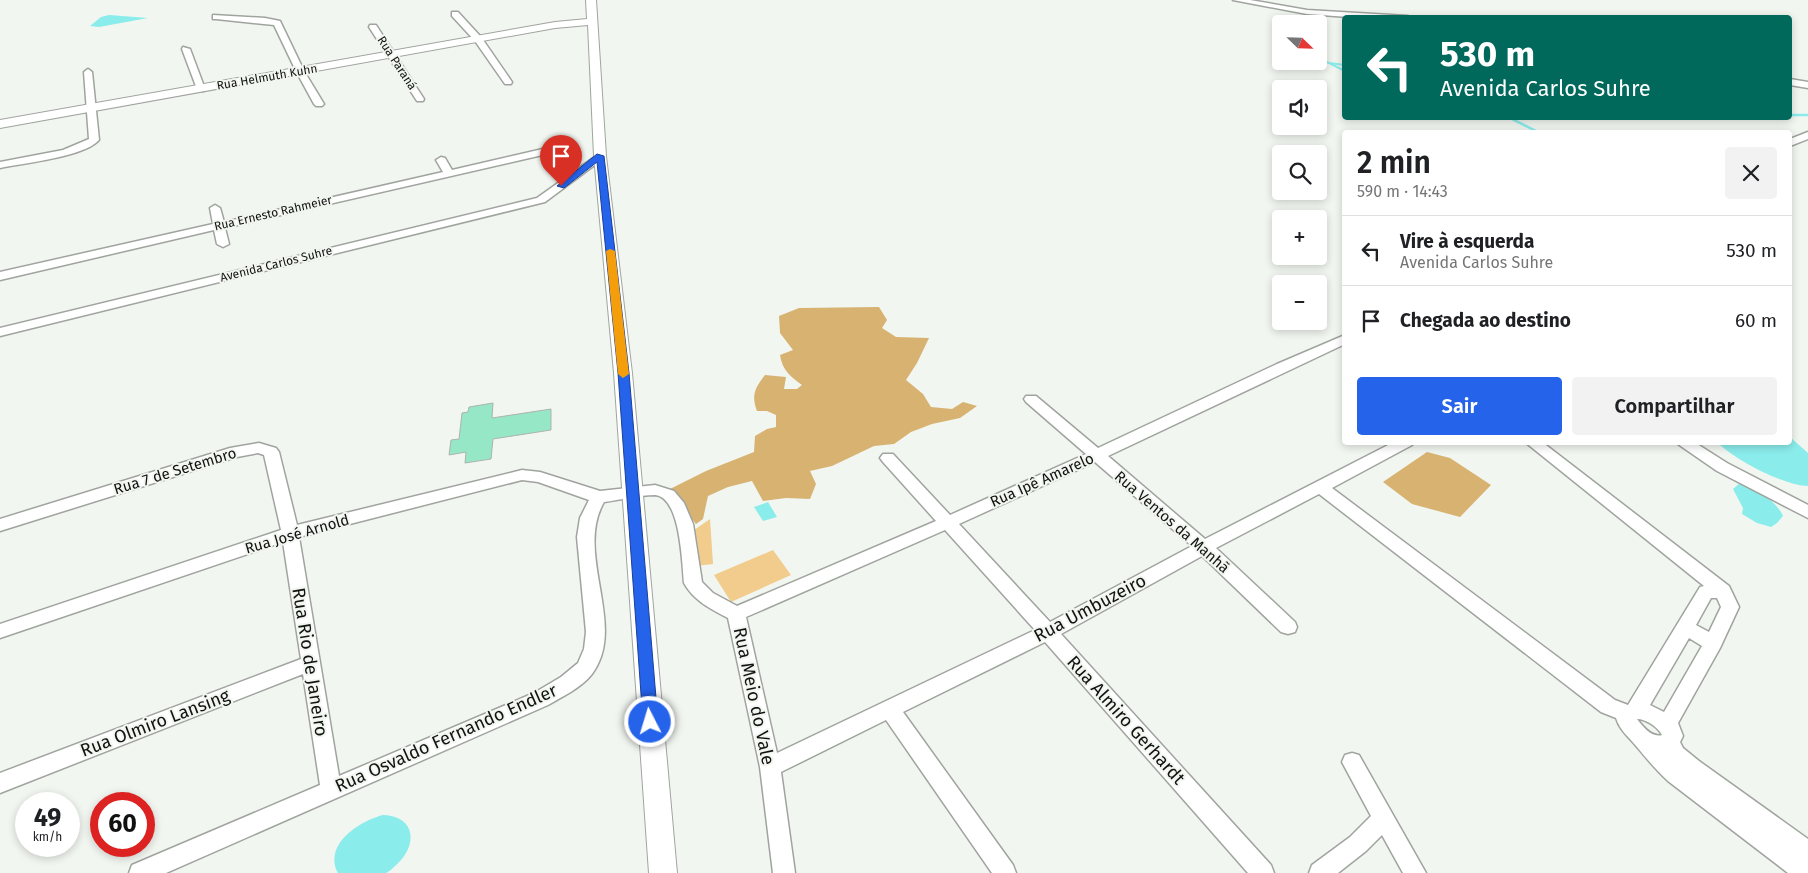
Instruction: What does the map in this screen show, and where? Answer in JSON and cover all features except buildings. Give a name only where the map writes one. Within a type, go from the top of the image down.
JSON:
[{"type":"main road","points":[[591,2],[600,156],[623,373],[662,873]]},
{"type":"main road","points":[[553,27],[583,13],[591,2]]},
{"type":"main road","name":"Rua Helmuth Kuhn","points":[[0,124],[478,39],[591,22]]},
{"type":"main road","points":[[553,27],[580,32],[589,35],[592,39]]},
{"type":"street","points":[[1237,0],[1307,12],[1358,15]]},
{"type":"street","points":[[455,14],[478,39],[508,82]]},
{"type":"street","points":[[216,16],[266,20],[277,24],[319,104]]},
{"type":"street","name":"Rua Paraná","points":[[374,27],[420,98]]},
{"type":"street","points":[[186,49],[201,89]]},
{"type":"street","points":[[0,165],[88,146],[94,140],[88,72]]},
{"type":"street","points":[[1792,82],[1808,85]]},
{"type":"street","points":[[1792,142],[1808,135]]},
{"type":"street","points":[[1792,142],[1808,145]]},
{"type":"street","name":"Rua Ernesto Rahmeier","points":[[0,276],[547,151]]},
{"type":"street","name":"Avenida Carlos Suhre","points":[[0,325],[541,200],[600,156]]},
{"type":"street","points":[[441,160],[449,174]]},
{"type":"street","points":[[215,208],[223,244]]},
{"type":"street","name":"Avenida Carlos Suhre","points":[[0,332],[225,273]]},
{"type":"street","name":"Rua Ipê Amarelo","points":[[736,614],[948,523],[1282,366],[1342,340]]},
{"type":"street","name":"Rua Ventos da Manhã","points":[[1031,399],[1204,547],[1288,628]]},
{"type":"street","name":"Rua Umbuzeiro","points":[[770,767],[1048,632],[1204,547],[1401,445]]},
{"type":"street","points":[[1536,445],[1723,591],[1730,607],[1668,733],[1656,744],[1643,739]]},
{"type":"street","points":[[1687,445],[1722,467],[1808,512]]},
{"type":"street","name":"Rua 7 de Setembro","points":[[0,524],[235,452],[259,448],[271,452],[290,533]]},
{"type":"street","name":"Rua Almiro Gerhardt","points":[[888,458],[1048,632],[1263,873]]},
{"type":"street","name":"Rua José Arnold","points":[[0,631],[290,533],[522,475],[540,477],[599,496]]},
{"type":"street","points":[[1320,487],[1608,706],[1652,714],[1668,733],[1676,754],[1692,768],[1808,852]]},
{"type":"street","name":"Rua Meio do Vale","points":[[599,496],[655,490],[664,492],[677,503],[684,518],[693,583],[698,592],[706,598],[736,614],[770,767],[784,873]]},
{"type":"street","name":"Rua Osvaldo Fernando Endler","points":[[140,873],[541,699],[573,680],[589,662],[595,644],[585,546],[587,519],[599,496]]},
{"type":"street","name":"Rua Rio de Janeiro","points":[[290,533],[331,790]]},
{"type":"street","points":[[1723,591],[1706,592],[1686,628],[1633,712],[1626,719],[1628,725],[1643,739],[1659,760],[1675,774],[1806,873]]},
{"type":"street","points":[[1686,628],[1713,643]]},
{"type":"street","name":"Rua Olmiro Lansing","points":[[0,783],[310,663]]},
{"type":"street","points":[[890,709],[1005,873]]},
{"type":"street","points":[[1352,762],[1383,819],[1416,873]]},
{"type":"street","points":[[1320,873],[1358,844],[1383,819]]},
{"type":"shaded area","points":[[879,307],[887,320],[882,328],[896,337],[929,338],[906,380],[923,394],[931,407],[952,409],[963,402],[977,406],[960,418],[932,424],[911,432],[894,444],[874,446],[832,466],[810,471],[816,484],[810,499],[786,498],[763,501],[752,481],[728,487],[708,496],[703,519],[696,524],[668,490],[706,471],[754,452],[755,436],[767,429],[776,427],[776,415],[767,411],[757,411],[755,405],[755,392],[765,375],[786,377],[784,389],[797,389],[802,385],[788,373],[781,360],[780,355],[793,350],[780,333],[779,316],[799,308]]},
{"type":"shaded area","points":[[1427,452],[1450,458],[1491,485],[1460,517],[1412,504],[1383,482]]},
{"type":"shaded area","points":[[710,519],[713,564],[696,566],[694,530]]},
{"type":"shaded area","points":[[773,550],[791,575],[731,602],[714,575]]},
{"type":"water","points":[[109,15],[148,18],[99,27],[90,26],[101,17]]},
{"type":"water","points":[[1792,439],[1808,453],[1808,486],[1786,482],[1773,477],[1747,464],[1720,445],[1792,445]]},
{"type":"water","points":[[1740,483],[1759,492],[1776,505],[1783,516],[1777,523],[1771,527],[1757,523],[1742,514],[1743,508],[1733,489]]},
{"type":"water","points":[[768,502],[777,517],[763,521],[754,507]]},
{"type":"water","points":[[383,815],[394,817],[408,827],[410,842],[408,850],[402,858],[386,873],[338,873],[335,853],[346,835],[364,823]]},
{"type":"waterway","points":[[1328,63],[1342,65]]},
{"type":"waterway","points":[[1331,64],[1342,70]]},
{"type":"waterway","points":[[1792,115],[1808,115]]},
{"type":"waterway","points":[[1514,120],[1534,130]]},
{"type":"slow traffic","points":[[610,251],[623,374]]},
{"type":"route","points":[[561,186],[600,156],[623,373],[650,722]]}]
